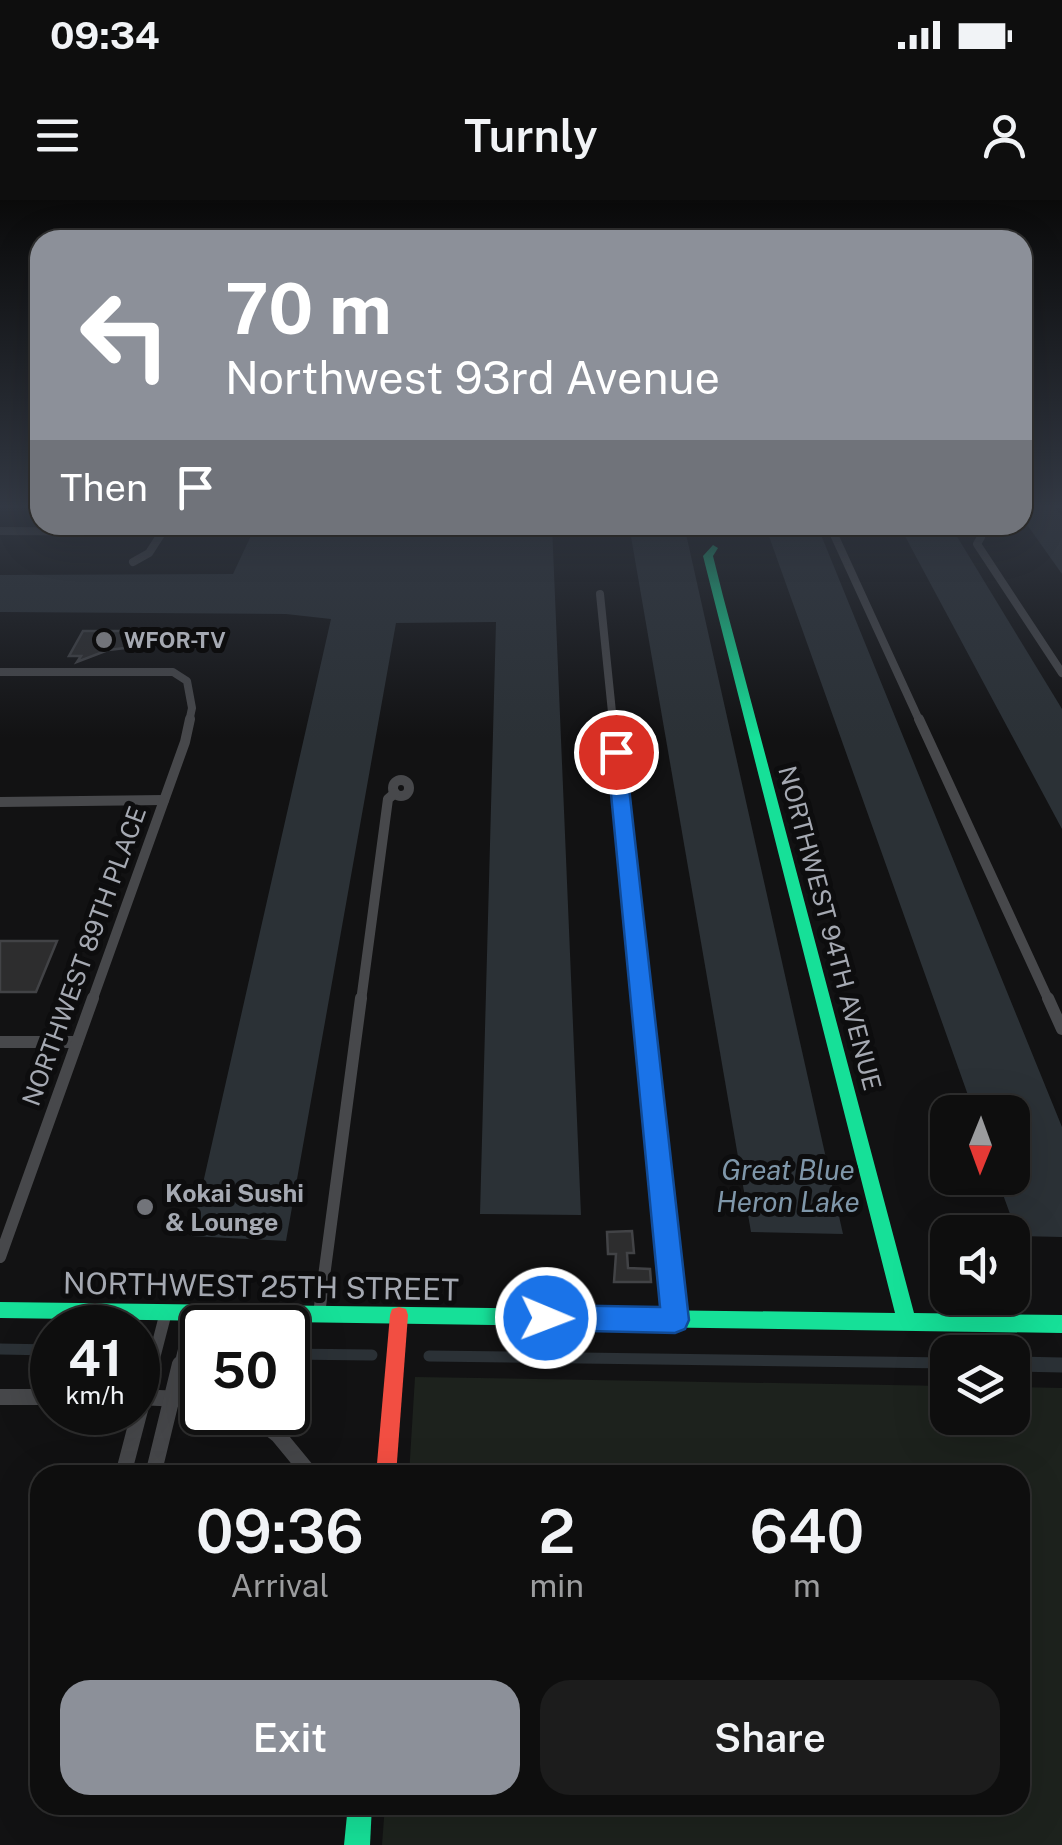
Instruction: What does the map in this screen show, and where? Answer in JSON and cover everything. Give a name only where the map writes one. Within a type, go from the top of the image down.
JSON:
[{"type":"street","name":"NORTHWEST 94TH AVENUE","points":[[714,585],[907,1323]]},
{"type":"street","points":[[856,585],[1062,1029]]},
{"type":"street","points":[[1004,585],[1062,673]]},
{"type":"street","points":[[600,594],[675,1320]]},
{"type":"street","name":"NORTHWEST 89TH PLACE","points":[[0,672],[177,673],[187,681],[192,714],[0,1257]]},
{"type":"street","points":[[319,1314],[386,812],[388,799],[395,793]]},
{"type":"street","points":[[0,802],[164,800]]},
{"type":"street","points":[[0,1042],[78,1042]]},
{"type":"street","name":"NORTHWEST 25TH STREET","points":[[0,1310],[180,1313]]},
{"type":"street","points":[[160,1335],[166,1312]]},
{"type":"street","name":"NORTHWEST 25TH STREET","points":[[310,1314],[1062,1324]]},
{"type":"street","points":[[387,1465],[400,1314]]},
{"type":"street","points":[[156,1465],[180,1366]]},
{"type":"street","points":[[160,1374],[178,1374]]},
{"type":"street","points":[[0,1396],[30,1397]]},
{"type":"street","points":[[160,1399],[180,1399]]},
{"type":"street","points":[[125,1465],[132,1435]]},
{"type":"street","points":[[279,1435],[302,1465]]},
{"type":"street","points":[[357,1845],[359,1815]]},
{"type":"shaded area","points":[[415,1377],[930,1386],[930,1435],[1030,1435],[1030,1387],[1062,1388],[1062,1845],[382,1845],[384,1815],[1030,1815],[1030,1465],[410,1465]]},
{"type":"water","points":[[0,585],[555,585],[581,1215],[480,1214],[496,622],[396,623],[286,1241],[191,1236],[331,619],[286,614],[0,612]]},
{"type":"water","name":"Great Blue Heron Lake","points":[[639,585],[697,585],[843,1234],[751,1232]]},
{"type":"water","points":[[786,585],[841,585],[1062,1127],[1062,1237],[1030,1236],[1030,1215],[1010,1215],[1003,1195],[1030,1195],[1030,1095],[968,1095]]},
{"type":"water","points":[[931,585],[986,585],[1062,709],[1062,829]]},
{"type":"building","name":"WFOR-TV","points":[[83,631],[134,631],[125,648],[77,662],[81,656],[69,656]]},
{"type":"building","points":[[0,941],[57,941],[36,992],[0,992]]},
{"type":"building","points":[[632,1231],[634,1253],[627,1253],[628,1268],[650,1269],[651,1282],[614,1282],[616,1254],[608,1254],[607,1232]]},
{"type":"waterway","points":[[0,1349],[30,1350]]},
{"type":"waterway","points":[[310,1354],[372,1355]]},
{"type":"waterway","points":[[429,1356],[930,1363]]},
{"type":"waterway","points":[[1030,1364],[1062,1365]]},
{"type":"traffic: fast","points":[[715,585],[907,1323]]},
{"type":"traffic: fast","points":[[0,1310],[1062,1324]]},
{"type":"traffic: fast","points":[[357,1845],[359,1815]]},
{"type":"traffic: jam","points":[[387,1465],[399,1315]]},
{"type":"place","name":"WFOR-TV","points":[[104,640]]},
{"type":"place","name":"Kokai Sushi & Lounge","points":[[145,1207]]},
{"type":"route","points":[[546,1318],[675,1320],[616,752]]}]
